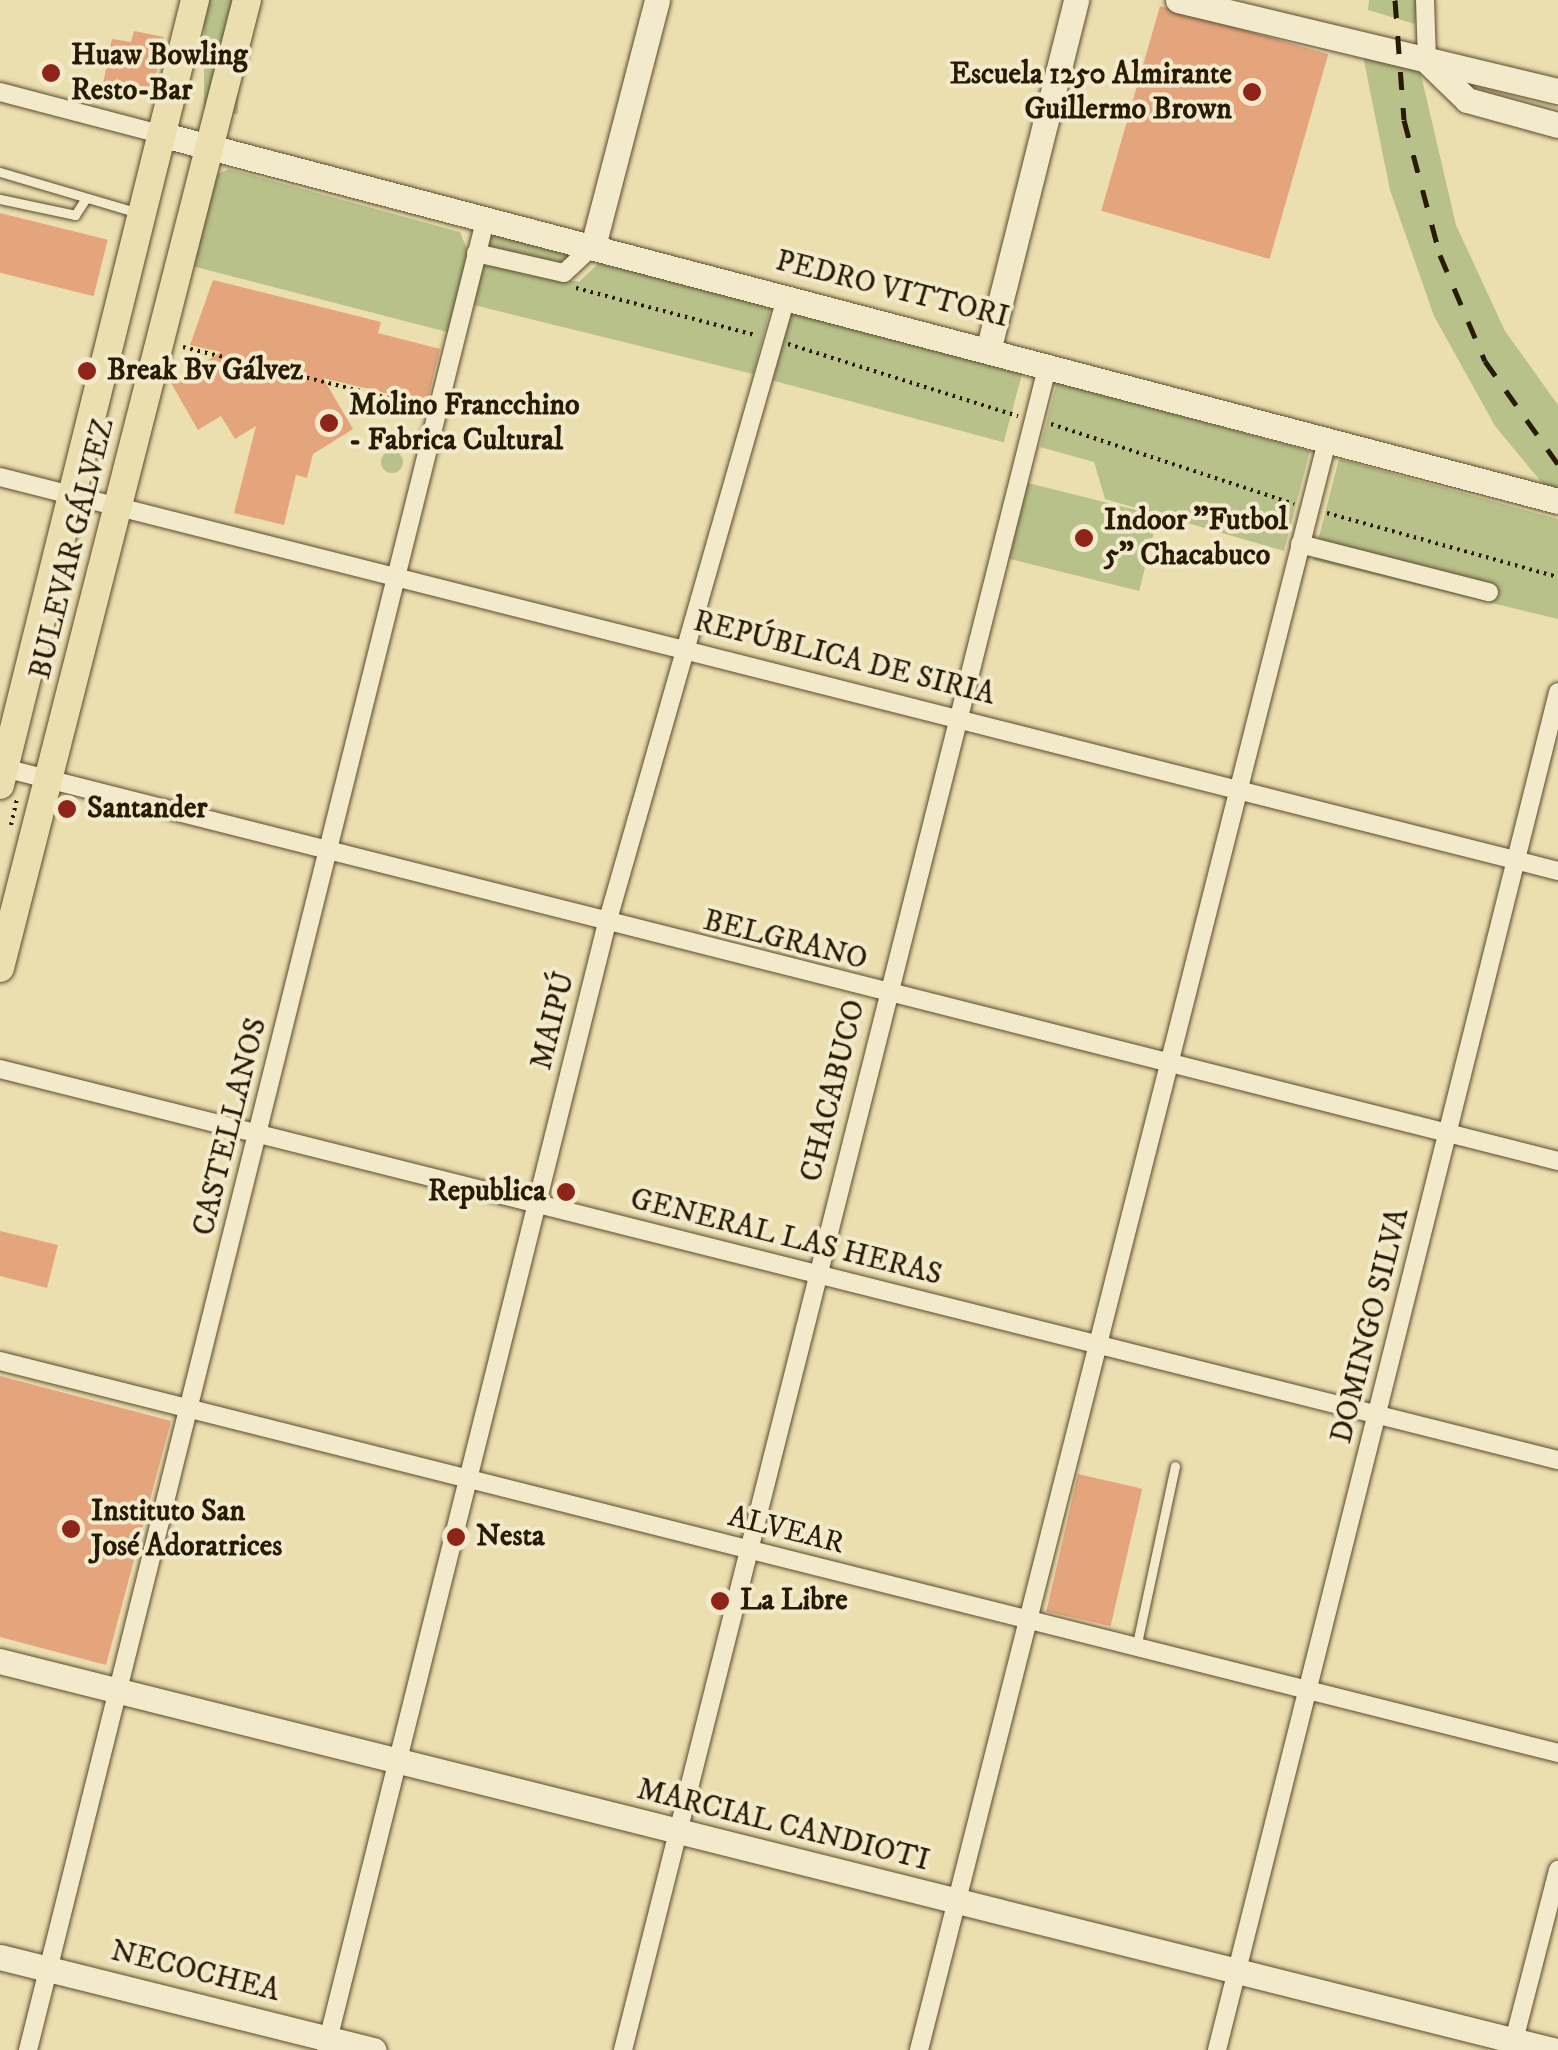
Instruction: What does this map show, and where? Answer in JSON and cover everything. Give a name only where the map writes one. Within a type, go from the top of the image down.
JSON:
[{"type":"main road","name":"BULEVAR GÁLVEZ","points":[[1,774],[195,0]]},
{"type":"main road","name":"BULEVAR GÁLVEZ","points":[[0,968],[247,0]]},
{"type":"main road","points":[[593,246],[657,0]]},
{"type":"main road","points":[[989,347],[1076,0]]},
{"type":"main road","points":[[1178,0],[1558,91]]},
{"type":"main road","points":[[1427,60],[1468,100],[1558,125]]},
{"type":"main road","name":"PEDRO VITTORI","points":[[160,134],[786,298],[989,347],[1558,501]]},
{"type":"main road","name":"MARCIAL CANDIOTI","points":[[0,1661],[1513,2046],[1552,2050]]},
{"type":"main road","name":"NECOCHEA","points":[[0,1958],[326,2044],[374,2050]]},
{"type":"street","points":[[1425,0],[1427,60]]},
{"type":"street","points":[[0,92],[160,134]]},
{"type":"street","name":"CASTELLANOS","points":[[28,2050],[330,855],[486,217]]},
{"type":"street","points":[[476,254],[564,273],[593,246]]},
{"type":"street","name":"MAIPÚ","points":[[326,2044],[607,923],[682,647],[786,298]]},
{"type":"street","name":"CHACABUCO","points":[[623,2050],[1048,364]]},
{"type":"street","points":[[919,2050],[1164,1062],[1327,440]]},
{"type":"street","name":"REPÚBLICA DE SIRIA","points":[[0,477],[1236,784],[1558,871]]},
{"type":"street","points":[[1300,544],[1489,592]]},
{"type":"street","name":"DOMINGO SILVA","points":[[1217,2050],[1558,692]]},
{"type":"street","name":"BELGRANO","points":[[1,774],[50,780],[330,855],[1558,1161]]},
{"type":"street","name":"GENERAL LAS HERAS","points":[[0,1069],[1558,1460]]},
{"type":"street","name":"ALVEAR","points":[[0,1361],[1558,1754]]},
{"type":"street","points":[[1513,2046],[1558,1870]]},
{"type":"lane","points":[[0,172],[141,213]]},
{"type":"lane","points":[[0,199],[75,215],[86,198]]},
{"type":"lane","points":[[1136,1648],[1176,1466]]},
{"type":"path","points":[[158,342],[439,411]]},
{"type":"green space","points":[[204,0],[238,0],[238,114],[204,114]]},
{"type":"green space","points":[[1369,0],[1417,0],[1415,24],[1368,10]]},
{"type":"green space","points":[[1362,51],[1418,62],[1456,225],[1505,331],[1558,405],[1558,502],[1495,426],[1434,316],[1390,190]]},
{"type":"green space","points":[[229,169],[460,232],[469,254],[451,333],[192,266],[217,174]]},
{"type":"green space","points":[[490,226],[579,249],[561,264],[484,250]]},
{"type":"green space","points":[[605,257],[772,303],[753,374],[470,304],[481,262],[579,282]]},
{"type":"green space","points":[[792,309],[1023,371],[1004,442],[773,380]]},
{"type":"green space","points":[[1057,382],[1310,451],[1284,551],[1105,499],[1094,462],[1040,447]]},
{"type":"green space","points":[[392,451],[400,454],[400,470],[392,473],[384,470],[381,462],[384,454]]},
{"type":"green space","points":[[1339,459],[1558,519],[1558,619],[1313,560]]},
{"type":"green space","name":"Indoor \"Futbol 5\" Chacabuco","points":[[1028,483],[1158,515],[1139,591],[1009,559]]},
{"type":"building","points":[[1160,6],[1328,54],[1270,259],[1101,211]]},
{"type":"building","points":[[134,31],[164,37],[151,99],[102,89],[112,39],[131,42]]},
{"type":"building","points":[[0,213],[108,240],[94,296],[0,273]]},
{"type":"building","points":[[213,280],[381,322],[378,333],[440,349],[427,403],[323,378],[353,429],[313,454],[307,478],[296,475],[284,525],[234,513],[256,426],[235,439],[221,416],[198,430],[171,383],[221,352],[190,345]]},
{"type":"building","points":[[0,1231],[58,1245],[47,1288],[0,1276]]},
{"type":"building","name":"Instituto San José Adoratrices","points":[[0,1376],[171,1421],[106,1665],[0,1637]]},
{"type":"building","points":[[1078,1474],[1142,1489],[1111,1626],[1046,1611]]},
{"type":"railway","points":[[1395,0],[1404,120],[1440,255],[1485,361],[1558,464]]},
{"type":"place","name":"Huaw Bowling Resto-Bar","points":[[51,73]]},
{"type":"place","name":"Escuela 1250 Almirante Guillermo Brown","points":[[1252,92]]},
{"type":"place","name":"Break Bv Gálvez","points":[[87,371]]},
{"type":"place","name":"Molino Francchino - Fabrica Cultural","points":[[329,423]]},
{"type":"place","name":"Indoor \"Futbol 5\" Chacabuco","points":[[1084,538]]},
{"type":"place","name":"Santander","points":[[67,809]]},
{"type":"place","name":"Republica","points":[[566,1192]]},
{"type":"place","name":"Instituto San José Adoratrices","points":[[71,1529]]},
{"type":"place","name":"Nesta","points":[[456,1537]]},
{"type":"place","name":"La Libre","points":[[720,1601]]}]
